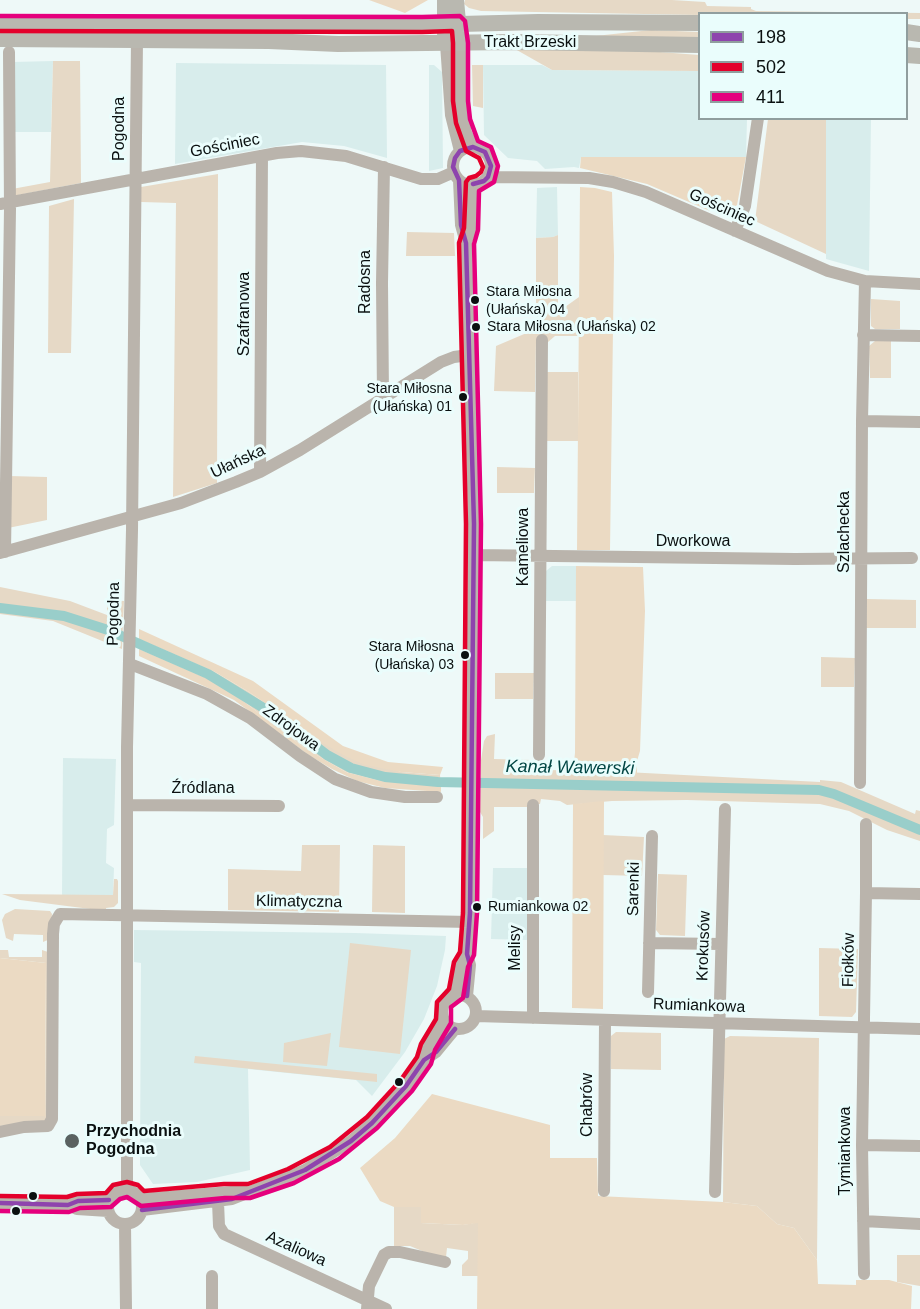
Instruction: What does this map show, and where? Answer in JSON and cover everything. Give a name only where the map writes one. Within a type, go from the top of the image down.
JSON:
[{"type":"main road","points":[[445,0],[454,43]]},
{"type":"main road","points":[[451,24],[456,0]]},
{"type":"main road","name":"Trakt Brzeski","points":[[0,22],[698,23]]},
{"type":"main road","name":"Trakt Brzeski","points":[[5,45],[137,40],[338,44],[698,45]]},
{"type":"street","name":"Pogodna","points":[[127,1189],[127,747],[130,664],[137,40]]},
{"type":"street","points":[[454,43],[466,134],[473,147],[485,152],[488,156],[489,171],[484,181],[473,184],[456,176]]},
{"type":"street","points":[[454,43],[451,115],[460,151]]},
{"type":"street","points":[[3,553],[5,45]]},
{"type":"street","points":[[735,231],[745,206],[758,120]]},
{"type":"street","points":[[461,995],[461,964],[467,954],[470,922],[474,555],[466,243],[461,225],[455,158],[460,151],[473,147]]},
{"type":"street","name":"Gościniec","points":[[5,203],[262,156],[302,151],[346,156],[412,177],[432,180],[456,176]]},
{"type":"street","name":"Szafranowa","points":[[260,472],[262,156]]},
{"type":"street","name":"Radosna","points":[[383,397],[384,167]]},
{"type":"street","name":"Gościniec","points":[[489,171],[508,176],[589,178],[613,182],[646,192],[818,268],[865,281],[920,285]]},
{"type":"street","points":[[466,243],[471,229],[473,184]]},
{"type":"street","name":"Szlachecka","points":[[860,783],[865,281]]},
{"type":"street","points":[[863,335],[920,336]]},
{"type":"street","name":"Kameliowa","points":[[539,755],[542,340]]},
{"type":"street","name":"Ułańska","points":[[3,553],[132,518],[211,493],[260,472],[441,362],[469,355]]},
{"type":"street","points":[[862,421],[920,422]]},
{"type":"street","name":"Dworkowa","points":[[474,555],[912,558]]},
{"type":"street","name":"Zdrojowa","points":[[130,664],[207,694],[250,718],[335,779],[371,792],[405,797],[437,797]]},
{"type":"street","name":"Źródlana","points":[[128,805],[279,806]]},
{"type":"street","name":"Melisy","points":[[533,806],[533,1018]]},
{"type":"street","name":"Krokusów","points":[[715,1192],[725,809]]},
{"type":"street","name":"Fiołków","points":[[864,1027],[866,824]]},
{"type":"street","name":"Sarenki","points":[[648,992],[652,836]]},
{"type":"street","points":[[866,893],[920,894]]},
{"type":"street","name":"Klimatyczna","points":[[0,1132],[48,1126],[52,1119],[53,940],[56,918],[60,914],[470,922]]},
{"type":"street","points":[[650,943],[721,944]]},
{"type":"street","points":[[461,995],[475,1004],[476,1016],[471,1025],[455,1029],[444,1020],[442,1015],[444,1005],[451,996],[461,995]]},
{"type":"street","name":"Rumiankowa","points":[[476,1016],[920,1029]]},
{"type":"street","points":[[424,1060],[428,1047],[444,1020]]},
{"type":"street","name":"Chabrów","points":[[604,1191],[605,1020]]},
{"type":"street","name":"Tymiankowa","points":[[864,1027],[862,1145],[864,1274]]},
{"type":"street","points":[[142,1205],[218,1202],[232,1199],[305,1170],[351,1141],[390,1105],[424,1060],[436,1052],[455,1029]]},
{"type":"street","points":[[862,1145],[920,1146]]},
{"type":"street","points":[[108,1206],[116,1192],[127,1189],[135,1192],[142,1205]]},
{"type":"street","points":[[142,1205],[225,1191],[249,1191]]},
{"type":"street","name":"Azaliowa","points":[[218,1202],[219,1226],[224,1234],[368,1304],[386,1309]]},
{"type":"street","points":[[0,1203],[68,1205],[76,1209],[108,1206]]},
{"type":"street","points":[[108,1206],[113,1219],[125,1224],[134,1221],[142,1205]]},
{"type":"street","points":[[863,1221],[920,1224]]},
{"type":"street","points":[[125,1224],[126,1309]]},
{"type":"street","points":[[368,1304],[369,1286],[381,1258],[389,1252],[411,1254],[445,1262]]},
{"type":"street","points":[[212,1276],[212,1309]]},
{"type":"shaded area","points":[[369,0],[428,0],[405,13]]},
{"type":"shaded area","points":[[465,0],[672,0],[705,2],[707,6],[751,7],[756,11],[838,12],[698,12],[698,15],[481,11],[464,4]]},
{"type":"shaded area","points":[[908,13],[920,13],[920,19],[908,19]]},
{"type":"shaded area","points":[[651,30],[698,32],[698,38],[595,36]]},
{"type":"shaded area","points":[[515,49],[647,51],[698,55],[698,71],[552,70]]},
{"type":"shaded area","points":[[53,61],[51,132],[13,132],[13,62]]},
{"type":"shaded area","points":[[53,61],[80,61],[81,183],[13,196],[12,189],[50,182]]},
{"type":"shaded area","points":[[176,63],[386,65],[387,158],[344,146],[302,142],[175,164]]},
{"type":"shaded area","points":[[429,65],[434,65],[442,72],[443,168],[429,171]]},
{"type":"shaded area","points":[[472,65],[483,65],[483,108],[473,106]]},
{"type":"shaded area","points":[[483,65],[542,65],[552,70],[698,71],[698,120],[747,120],[746,157],[581,157],[579,168],[545,169],[537,161],[508,158],[484,135]]},
{"type":"shaded area","points":[[768,120],[826,120],[826,254],[755,221]]},
{"type":"shaded area","points":[[826,120],[871,120],[869,271],[826,259]]},
{"type":"shaded area","points":[[581,157],[746,157],[737,205],[728,211],[710,211],[647,184],[580,168]]},
{"type":"shaded area","points":[[218,174],[217,483],[173,497],[176,203],[141,202],[141,187]]},
{"type":"shaded area","points":[[557,187],[558,235],[536,238],[537,188]]},
{"type":"shaded area","points":[[580,187],[612,192],[614,256],[610,550],[577,550]]},
{"type":"shaded area","points":[[74,199],[71,353],[48,353],[49,206]]},
{"type":"shaded area","points":[[407,232],[454,233],[455,256],[406,256]]},
{"type":"shaded area","points":[[558,235],[558,312],[579,297],[579,336],[555,336],[548,342],[536,342],[535,392],[494,391],[496,346],[536,329],[536,238]]},
{"type":"shaded area","points":[[871,299],[900,301],[900,329],[875,329],[871,326]]},
{"type":"shaded area","points":[[875,341],[891,341],[891,378],[870,378],[869,346]]},
{"type":"shaded area","points":[[547,372],[578,372],[578,441],[547,441]]},
{"type":"shaded area","points":[[497,467],[535,468],[534,493],[497,493]]},
{"type":"shaded area","points":[[9,476],[47,477],[47,520],[8,528]]},
{"type":"shaded area","points":[[552,566],[576,566],[576,601],[546,601],[546,571]]},
{"type":"shaded area","points":[[576,566],[643,567],[645,611],[640,751],[637,774],[573,771]]},
{"type":"shaded area","points":[[0,587],[70,601],[107,615],[107,600],[124,601],[122,649],[53,621],[0,614]]},
{"type":"shaded area","points":[[867,599],[916,600],[916,628],[866,628]]},
{"type":"shaded area","points":[[139,629],[253,681],[343,746],[388,762],[443,767],[440,775],[401,772],[365,765],[345,756],[215,672],[139,639]]},
{"type":"shaded area","points":[[139,639],[215,672],[249,692],[319,741],[401,772],[440,775],[441,786],[381,781],[346,772],[303,747],[238,697],[213,681],[139,649]]},
{"type":"shaded area","points":[[139,649],[213,681],[238,697],[303,747],[346,772],[381,781],[441,786],[441,792],[385,788],[357,781],[310,756],[234,700],[139,656]]},
{"type":"shaded area","points":[[821,657],[855,658],[854,687],[821,687]]},
{"type":"shaded area","points":[[495,673],[534,673],[533,699],[495,699]]},
{"type":"shaded area","points":[[495,734],[494,759],[538,761],[545,770],[841,782],[915,814],[916,810],[920,811],[920,841],[887,830],[849,811],[820,804],[687,800],[612,801],[567,805],[560,801],[541,799],[540,804],[527,804],[527,807],[494,807],[494,831],[483,839],[483,817],[480,812],[481,760],[484,741],[487,736]]},
{"type":"shaded area","points":[[63,758],[116,759],[114,825],[107,829],[106,863],[114,868],[113,895],[62,895]]},
{"type":"shaded area","points":[[604,801],[603,1009],[572,1008],[573,804]]},
{"type":"shaded area","points":[[603,835],[644,837],[642,876],[603,875]]},
{"type":"shaded area","points":[[302,845],[340,845],[339,912],[228,910],[228,869],[301,871]]},
{"type":"shaded area","points":[[373,845],[405,846],[405,913],[372,912]]},
{"type":"shaded area","points":[[493,868],[528,868],[527,940],[491,939]]},
{"type":"shaded area","points":[[658,874],[687,875],[685,936],[660,935],[656,930]]},
{"type":"shaded area","points":[[114,879],[118,881],[118,903],[114,907],[106,908],[106,911],[20,900],[2,894],[113,895]]},
{"type":"shaded area","points":[[15,909],[50,911],[52,914],[50,939],[43,942],[43,935],[14,934],[13,941],[6,938],[2,920],[5,914]]},
{"type":"shaded area","points":[[134,930],[446,936],[437,986],[424,1019],[405,1052],[372,1096],[356,1080],[248,1069],[250,1170],[197,1182],[153,1184],[140,1165],[141,963],[134,962]]},
{"type":"shaded area","points":[[350,943],[411,950],[400,1054],[339,1047]]},
{"type":"shaded area","points":[[819,948],[858,949],[856,1012],[852,1017],[819,1016]]},
{"type":"shaded area","points":[[0,950],[8,950],[9,957],[42,957],[42,950],[48,952],[48,1115],[46,1121],[0,1126],[0,1116],[45,1116],[46,963],[0,958]]},
{"type":"shaded area","points":[[0,958],[46,963],[45,1116],[0,1116]]},
{"type":"shaded area","points":[[616,1032],[661,1033],[661,1070],[611,1069],[611,1036]]},
{"type":"shaded area","points":[[331,1033],[327,1066],[283,1062],[284,1043]]},
{"type":"shaded area","points":[[730,1036],[819,1038],[817,1260],[794,1228],[777,1224],[757,1206],[723,1202],[724,1039]]},
{"type":"shaded area","points":[[195,1056],[377,1074],[377,1082],[194,1063]]},
{"type":"shaded area","points":[[432,1094],[550,1125],[550,1158],[597,1158],[598,1196],[723,1202],[757,1206],[777,1224],[794,1228],[817,1260],[818,1284],[856,1285],[856,1280],[889,1280],[912,1286],[911,1309],[477,1309],[478,1223],[463,1225],[421,1223],[421,1207],[394,1207],[380,1201],[360,1168],[395,1138]]},
{"type":"shaded area","points":[[394,1207],[421,1207],[421,1223],[463,1225],[479,1222],[478,1276],[462,1276],[462,1265],[468,1259],[468,1251],[447,1248],[446,1257],[410,1246],[394,1246]]},
{"type":"shaded area","points":[[897,1255],[920,1255],[920,1286],[897,1282]]},
{"type":"waterway","name":"Kanał Wawerski","points":[[0,608],[64,616],[108,630],[208,674],[275,715],[327,755],[351,768],[385,777],[438,782],[819,790],[834,794],[920,830]]},
{"type":"transit line","name":"411","points":[[0,16],[460,16],[465,21],[468,43],[470,119],[478,141],[491,147],[498,166],[494,182],[479,191],[478,230],[474,244],[481,524],[477,913],[474,955],[468,967],[463,998],[451,1007],[451,1023],[435,1050],[431,1064],[412,1091],[377,1128],[339,1159],[294,1183],[250,1198],[225,1198],[141,1206],[127,1197],[120,1199],[111,1207],[80,1208],[69,1212],[0,1211]]},
{"type":"transit line","name":"502","points":[[0,31],[452,31],[453,101],[456,123],[466,151],[479,158],[483,167],[481,172],[466,182],[464,228],[459,243],[466,524],[463,913],[460,952],[454,962],[449,989],[437,1002],[436,1019],[421,1044],[417,1057],[400,1081],[367,1117],[330,1147],[288,1169],[248,1184],[144,1191],[138,1185],[127,1182],[113,1185],[106,1193],[77,1194],[67,1197],[0,1196]]},
{"type":"transit line","name":"198","points":[[467,996],[470,965],[467,954],[470,913],[474,524],[466,243],[461,225],[459,180],[453,167],[460,151],[473,147],[485,152],[491,166],[488,177],[484,181],[473,184]]},
{"type":"transit line","name":"198","points":[[142,1210],[232,1199],[305,1170],[351,1141],[372,1123],[406,1086],[424,1060],[436,1052],[455,1029]]},
{"type":"transit line","name":"198","points":[[0,1203],[68,1205],[78,1201],[109,1200]]},
{"type":"place","name":"Stara Miłosna (Ułańska) 04","points":[[475,300]]},
{"type":"place","name":"Stara Miłosna (Ułańska) 02","points":[[476,327]]},
{"type":"place","name":"Stara Miłosna (Ułańska) 01","points":[[463,397]]},
{"type":"place","name":"Stara Miłosna (Ułańska) 03","points":[[465,655]]},
{"type":"place","name":"Rumiankowa 02","points":[[477,907]]},
{"type":"place","name":"Przychodnia Pogodna","points":[[72,1141]]}]
